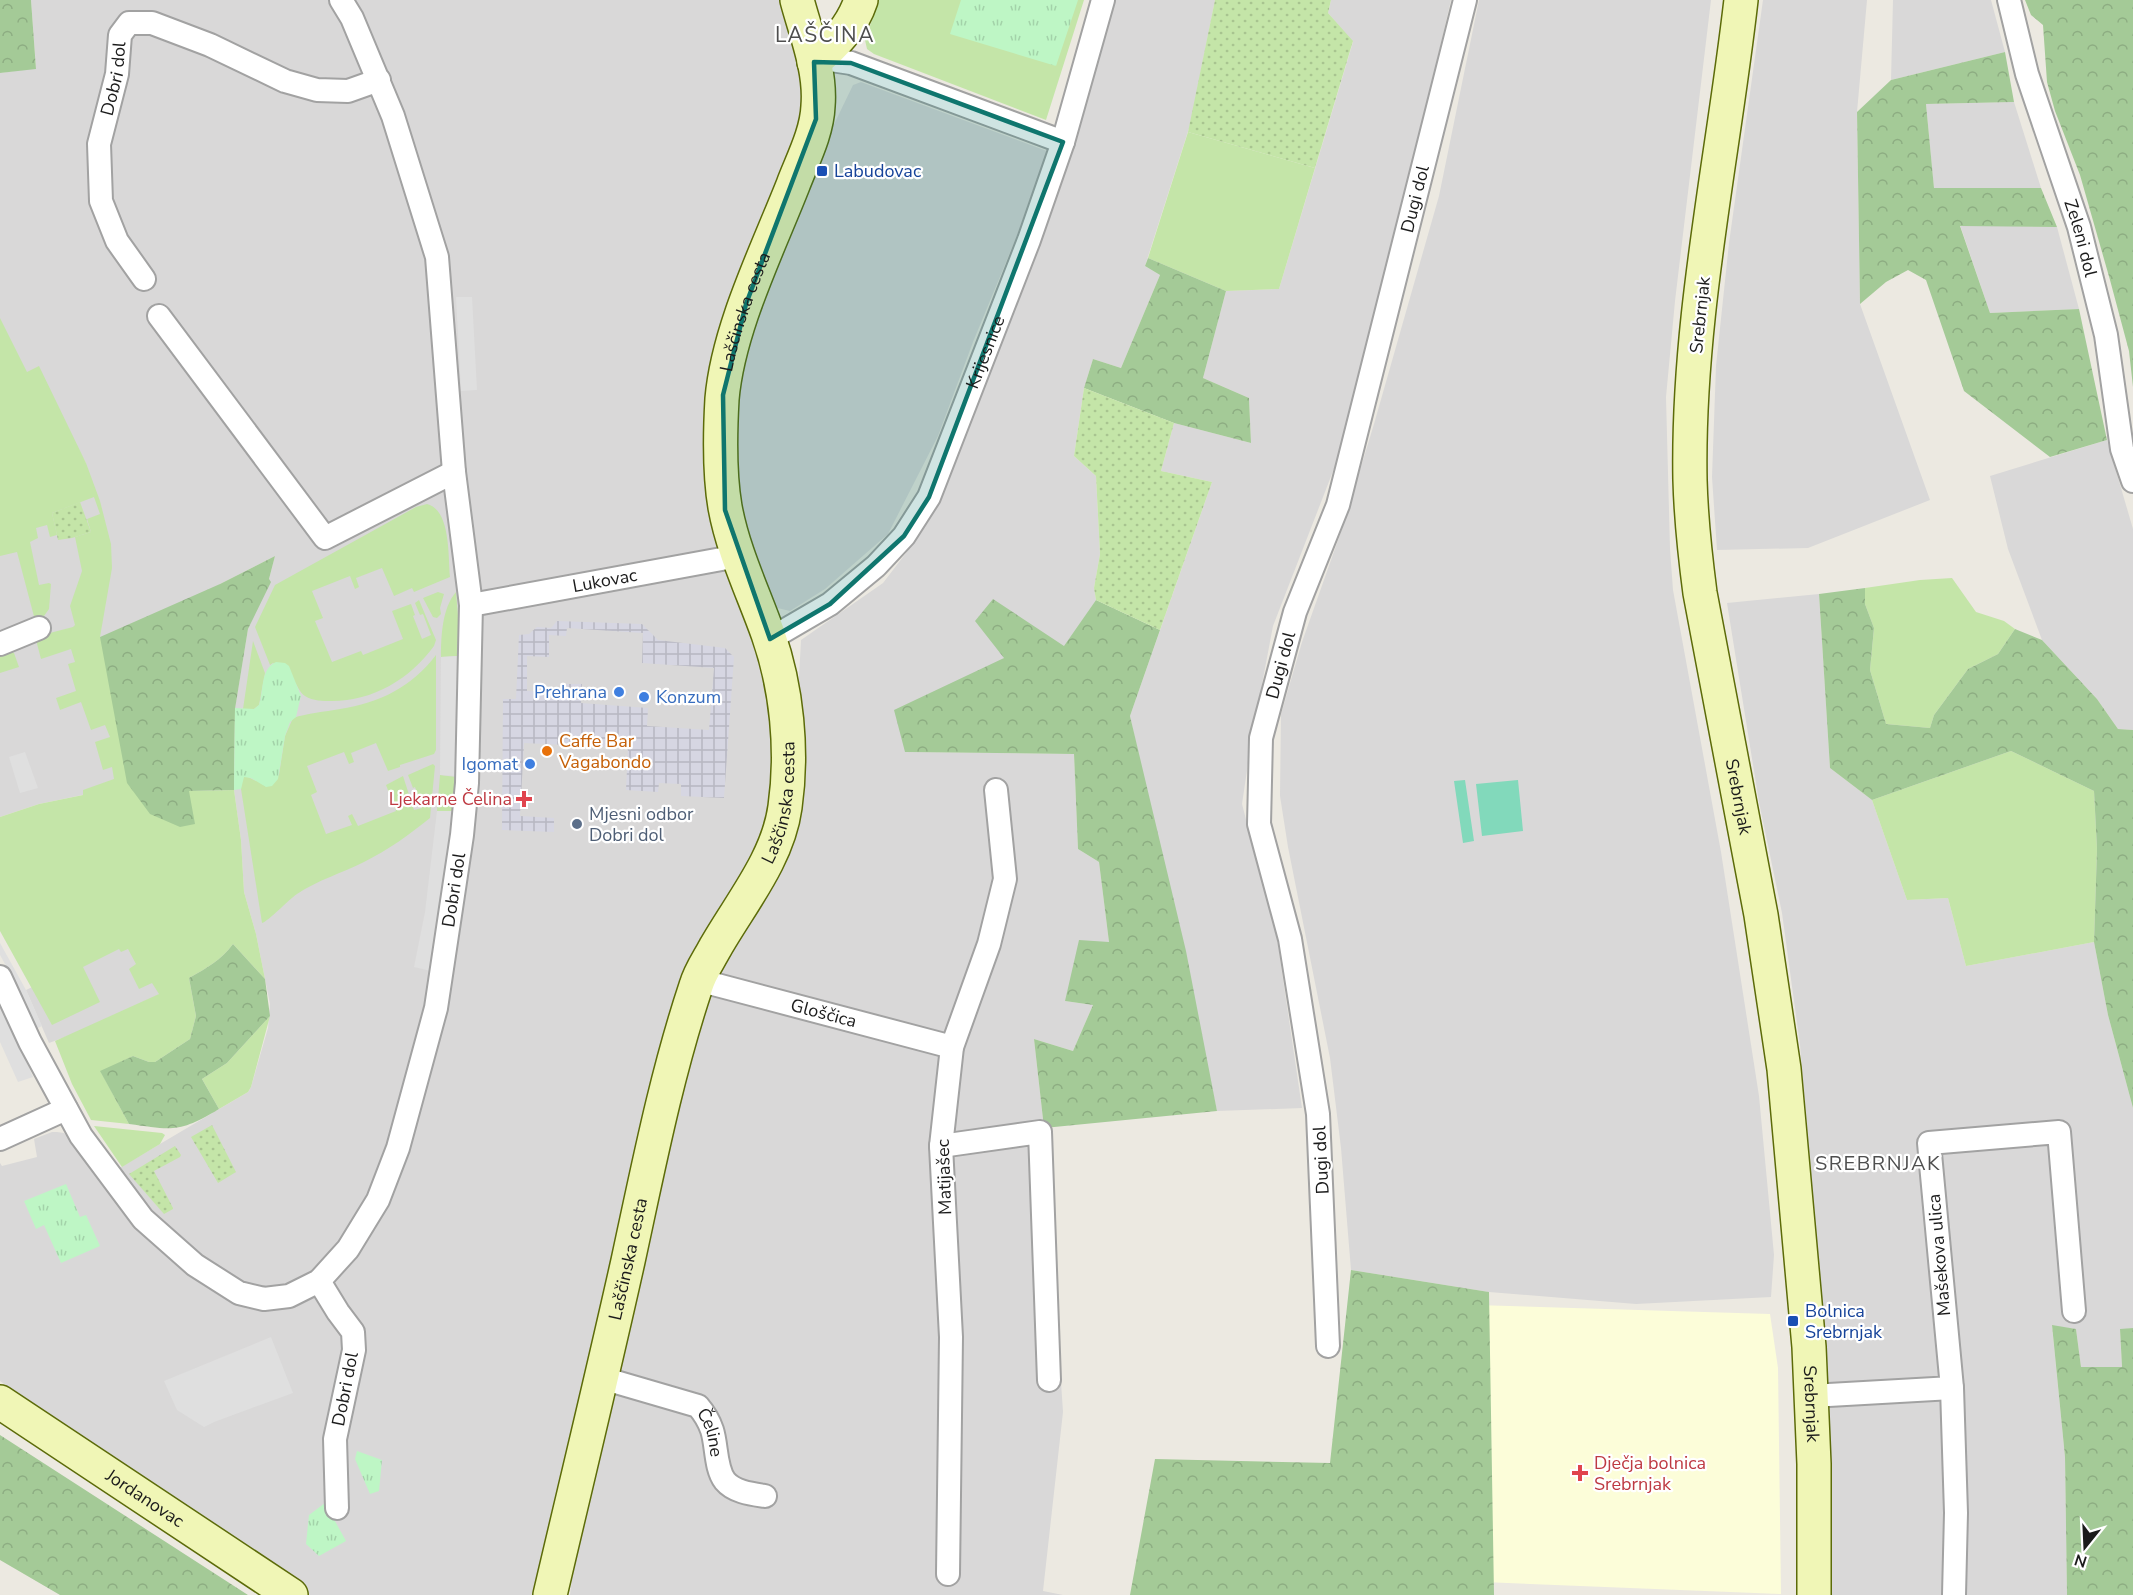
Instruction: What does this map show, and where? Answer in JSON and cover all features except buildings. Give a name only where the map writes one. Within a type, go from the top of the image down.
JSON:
[{"type":"main road","name":"Laščinska cesta","points":[[550,1595],[602,1378],[668,1080],[698,980],[776,843],[785,809],[788,756],[785,709],[770,639],[738,556],[725,510],[722,480],[723,395],[730,357],[746,304],[816,119],[818,87],[814,62],[797,0]]},
{"type":"main road","points":[[814,62],[841,38],[856,14],[861,0]]},
{"type":"main road","name":"Srebrnjak","points":[[1741,0],[1695,355],[1691,418],[1692,517],[1700,593],[1761,915],[1784,1069],[1807,1325],[1814,1464],[1814,1595]]},
{"type":"main road","name":"Jordanovac","points":[[0,1402],[291,1595]]},
{"type":"street","name":"Dobri dol","points":[[0,977],[30,1042],[81,1136],[143,1219],[195,1265],[239,1293],[264,1299],[289,1296],[319,1281],[348,1249],[378,1200],[398,1148],[436,1008],[467,783],[471,605],[454,472],[437,257],[396,124],[352,18],[341,0]]},
{"type":"street","name":"Krijesnice","points":[[770,639],[830,604],[876,566],[904,536],[929,497],[1029,240],[1063,142],[1103,0]]},
{"type":"street","name":"Dugi dol","points":[[1328,1346],[1318,1114],[1290,939],[1259,824],[1262,738],[1295,612],[1338,505],[1465,0]]},
{"type":"street","name":"Zeleni dol","points":[[2009,0],[2027,74],[2079,227],[2106,335],[2122,449],[2133,482]]},
{"type":"street","name":"Dobri dol","points":[[144,279],[117,241],[101,201],[99,144],[117,74],[120,35],[129,23],[152,23],[210,45],[285,81],[317,90],[348,91],[379,80]]},
{"type":"street","points":[[814,62],[831,60],[851,63],[1063,142]]},
{"type":"street","points":[[159,316],[325,538],[454,472]]},
{"type":"street","name":"Lukovac","points":[[471,605],[738,556]]},
{"type":"street","points":[[0,644],[39,628]]},
{"type":"street","name":"Matijašec","points":[[948,1574],[951,1337],[941,1146],[952,1047],[989,944],[1005,879],[996,790]]},
{"type":"street","name":"Gloščica","points":[[698,980],[952,1047]]},
{"type":"street","points":[[0,1139],[66,1109]]},
{"type":"street","points":[[941,1146],[1040,1132],[1049,1380]]},
{"type":"street","name":"Mašekova ulica","points":[[1954,1595],[1956,1513],[1952,1388],[1929,1143],[2059,1132],[2074,1311]]},
{"type":"street","name":"Dobri dol","points":[[319,1281],[353,1332],[354,1341],[334,1439],[337,1508]]},
{"type":"street","name":"Čeline","points":[[602,1378],[698,1406],[712,1430],[720,1470],[725,1481],[734,1489],[765,1497]]},
{"type":"street","points":[[1811,1396],[1952,1388]]},
{"type":"highlighted area","points":[[814,62],[851,63],[1063,142],[929,497],[904,536],[830,604],[770,639],[725,510],[723,395],[746,304],[816,119]]},
{"type":"shaded area","points":[[31,0],[787,0],[807,109],[715,386],[770,682],[774,816],[690,968],[540,1595],[310,1595],[296,1586],[284,1570],[0,1381],[0,1163],[2,1166],[37,1157],[34,1139],[52,1132],[64,1133],[99,1180],[248,1092],[268,1028],[270,1004],[256,934],[244,892],[241,840],[234,790],[235,708],[248,629],[269,579],[275,556],[220,584],[127,783],[111,789],[39,804],[0,817],[0,532],[86,463],[79,450],[0,386],[0,73],[36,68]]},
{"type":"shaded area","points":[[1113,0],[1215,0],[1190,125],[1145,266],[1160,275],[1121,368],[1093,359],[1084,388],[1074,456],[1096,476],[1100,554],[1094,588],[1096,600],[1065,646],[1004,658],[905,752],[1074,754],[1078,849],[1099,862],[1109,942],[1065,1001],[1093,1005],[1073,1051],[1034,1039],[1044,1128],[1063,1412],[1043,1591],[1063,1595],[570,1595],[580,1511],[693,1018],[774,865],[797,715],[801,640],[883,583],[906,553],[931,510],[1049,220],[1071,155]]},
{"type":"shaded area","points":[[1331,0],[1451,0],[1390,262],[1342,448],[1273,626],[1242,804],[1277,938],[1302,1108],[1217,1111],[1130,716],[1212,482],[1161,471],[1174,423],[1251,443],[1249,398],[1203,378],[1226,291],[1279,289],[1353,42],[1328,13]]},
{"type":"shaded area","points":[[1479,0],[1711,0],[1675,301],[1666,397],[1670,549],[1673,590],[1721,852],[1759,1096],[1774,1255],[1771,1297],[1636,1304],[1489,1292],[1351,1270],[1341,1148],[1330,1058],[1280,796],[1281,714],[1302,642],[1342,529],[1439,196]]},
{"type":"shaded area","points":[[1763,0],[1867,0],[1857,112],[1860,304],[1930,500],[1808,548],[1717,550],[1712,477],[1716,366],[1729,243]]},
{"type":"shaded area","points":[[1893,0],[1991,0],[2005,52],[1891,80]]},
{"type":"shaded area","points":[[861,82],[1047,151],[1016,238],[973,342],[938,436],[888,534],[825,589],[790,611],[769,606],[732,482],[739,368],[810,174],[853,85]]},
{"type":"shaded area","points":[[2014,102],[2041,188],[1934,189],[1926,104]]},
{"type":"shaded area","points":[[1960,225],[2057,227],[2079,309],[1990,313]]},
{"type":"shaded area","points":[[456,297],[472,297],[477,390],[461,391]]},
{"type":"shaded area","points":[[2107,440],[2133,529],[2133,730],[2118,729],[2097,699],[2042,640],[2008,549],[1990,476]]},
{"type":"shaded area","points":[[1819,594],[1830,768],[1872,800],[1907,900],[1948,898],[1966,966],[2094,942],[2108,1015],[2133,1108],[2133,1328],[2120,1330],[2122,1367],[2081,1367],[2076,1329],[2052,1326],[2065,1457],[2067,1595],[1831,1595],[1832,1561],[1824,1328],[1800,1045],[1782,913],[1759,802],[1727,603]]},
{"type":"shaded area","points":[[557,621],[642,624],[658,640],[725,648],[734,657],[724,798],[681,796],[681,784],[659,783],[658,792],[626,790],[628,748],[524,743],[520,816],[554,818],[554,832],[502,830],[503,699],[516,699],[519,635],[529,634],[537,627],[551,628]],"holes":[[[567,628],[643,633],[642,663],[714,668],[709,730],[647,726],[648,708],[581,703],[582,684],[565,684],[565,692],[527,691],[527,656],[549,657],[549,635],[566,636]]]},
{"type":"shaded area","points":[[458,656],[457,776],[440,775],[441,657]]},
{"type":"shaded area","points":[[25,752],[38,788],[20,793],[9,757]]},
{"type":"shaded area","points":[[437,811],[455,811],[431,971],[414,967],[425,912]]},
{"type":"shaded area","points":[[178,917],[160,994],[86,1029],[49,1043],[26,990]]},
{"type":"shaded area","points":[[0,943],[26,990],[42,1026],[36,1029],[20,991],[0,955]]},
{"type":"shaded area","points":[[0,998],[33,1077],[18,1082],[0,1042]]},
{"type":"shaded area","name":"Dječja bolnica Srebrnjak","points":[[1375,1302],[1770,1314],[1778,1368],[1781,1594],[1384,1578]]},
{"type":"shaded area","points":[[271,1337],[293,1393],[204,1427],[177,1410],[164,1381]]},
{"type":"green space","points":[[0,0],[31,0],[36,69],[0,73]]},
{"type":"green space","points":[[879,0],[1084,0],[1046,120],[874,54],[867,49],[865,40]]},
{"type":"green space","points":[[961,0],[1078,0],[1056,66],[950,34]]},
{"type":"green space","points":[[1215,0],[1331,0],[1328,13],[1353,41],[1315,168],[1188,132]]},
{"type":"green space","points":[[2025,0],[2133,0],[2133,387],[2129,351],[2110,280],[2080,175],[2055,111],[2047,82],[2043,25],[2031,15]]},
{"type":"green space","points":[[2005,52],[2014,102],[1926,104],[1934,188],[2041,188],[2057,227],[1960,226],[1990,313],[2079,309],[2107,440],[2050,457],[1964,391],[1926,280],[1908,270],[1886,282],[1860,304],[1857,112],[1891,80]]},
{"type":"green space","points":[[1188,132],[1315,168],[1279,289],[1226,291],[1148,258]]},
{"type":"green space","points":[[1148,258],[1226,291],[1203,378],[1249,398],[1251,443],[1174,423],[1084,388],[1093,359],[1121,368],[1160,275],[1145,266]]},
{"type":"green space","points":[[0,318],[27,372],[39,366],[86,463],[100,501],[111,544],[112,568],[100,637],[189,798],[189,791],[234,790],[241,840],[244,892],[256,934],[265,979],[233,944],[224,955],[189,978],[196,1016],[190,1039],[155,1062],[133,1056],[101,1072],[129,1124],[91,1120],[72,1084],[55,1041],[159,994],[152,983],[139,989],[129,969],[136,964],[128,949],[121,952],[119,949],[83,967],[100,1002],[52,1025],[0,931],[0,817],[39,804],[83,795],[83,790],[114,779],[112,767],[103,770],[95,742],[110,737],[105,725],[91,730],[81,702],[60,710],[56,698],[76,691],[68,664],[75,662],[71,649],[41,659],[36,640],[42,635],[75,625],[70,606],[82,571],[75,537],[91,532],[87,519],[100,514],[94,497],[52,513],[57,535],[50,537],[47,525],[36,528],[38,538],[30,542],[39,585],[51,584],[49,609],[39,623],[36,624],[17,552],[0,556]]},
{"type":"green space","points":[[1084,388],[1174,423],[1161,471],[1212,482],[1160,630],[1096,600],[1094,588],[1100,554],[1096,476],[1074,456]]},
{"type":"green space","points":[[80,502],[91,532],[58,540],[52,513]]},
{"type":"green space","points":[[427,504],[435,508],[444,524],[450,577],[414,592],[412,588],[394,596],[382,568],[356,578],[359,587],[355,589],[350,576],[312,591],[323,618],[315,621],[332,662],[361,651],[363,655],[403,639],[392,611],[411,604],[422,639],[431,635],[423,614],[420,615],[415,603],[419,600],[436,640],[434,646],[414,669],[376,692],[362,697],[332,701],[315,700],[305,696],[289,676],[273,663],[270,665],[255,627],[275,585],[416,507]]},
{"type":"green space","points":[[275,556],[269,579],[271,582],[248,629],[235,709],[234,790],[189,791],[195,824],[180,827],[150,814],[127,783],[100,637],[220,584]]},
{"type":"green space","points":[[1952,578],[1976,612],[2004,621],[2015,629],[1998,654],[1968,669],[1934,715],[1930,728],[1886,724],[1870,670],[1874,628],[1865,604],[1865,588]]},
{"type":"green space","points":[[1865,588],[1865,604],[1874,628],[1870,670],[1886,724],[1930,728],[1934,715],[1968,669],[1998,654],[2015,629],[2042,640],[2097,699],[2118,729],[2133,730],[2133,1108],[2108,1015],[2094,942],[2097,849],[2094,791],[2011,751],[1872,800],[1830,768],[1819,594]]},
{"type":"green space","points":[[438,592],[444,594],[440,608],[441,614],[437,618],[433,617],[423,598]]},
{"type":"green space","points":[[456,592],[461,650],[457,656],[441,657],[445,614]]},
{"type":"green space","points":[[993,599],[1064,646],[1096,600],[1160,630],[1130,716],[1186,951],[1217,1111],[1044,1128],[1034,1039],[1073,1051],[1093,1005],[1065,1001],[1079,940],[1109,942],[1099,862],[1078,849],[1074,754],[905,752],[894,710],[1004,658],[975,621]]},
{"type":"green space","points":[[253,641],[265,673],[259,705],[254,709],[243,709]]},
{"type":"green space","points":[[7,649],[14,653],[19,667],[0,673],[0,652]]},
{"type":"green space","points":[[436,655],[436,750],[434,754],[388,771],[376,743],[351,753],[354,762],[349,764],[344,752],[307,766],[317,792],[311,795],[326,834],[352,825],[348,816],[352,814],[358,826],[396,811],[386,785],[403,776],[414,810],[422,808],[408,775],[433,764],[435,766],[430,818],[381,852],[297,894],[262,923],[241,789],[242,778],[246,776],[256,781],[279,775],[285,736],[293,718],[368,703],[381,698],[405,685]]},
{"type":"green space","points":[[276,662],[289,666],[301,696],[296,717],[290,722],[285,736],[278,779],[272,786],[266,787],[251,778],[244,777],[241,789],[234,790],[235,708],[254,709],[259,705],[265,675],[271,665]]},
{"type":"green space","points":[[2011,751],[2094,791],[2097,849],[2094,942],[1966,966],[1948,898],[1907,900],[1872,800]]},
{"type":"green space","points":[[440,775],[456,777],[457,808],[453,811],[437,811]]},
{"type":"green space","points":[[1465,780],[1474,841],[1463,843],[1454,781]]},
{"type":"green space","points":[[1518,780],[1523,831],[1482,836],[1476,784]]},
{"type":"green space","points":[[233,944],[265,979],[270,1016],[227,1063],[202,1079],[219,1109],[185,1126],[176,1128],[129,1124],[100,1071],[133,1056],[155,1062],[190,1039],[196,1016],[189,978],[224,955]]},
{"type":"green space","points":[[270,1016],[251,1087],[248,1092],[219,1109],[202,1079],[227,1063]]},
{"type":"green space","points":[[212,1125],[236,1172],[218,1183],[191,1137]]},
{"type":"green space","points":[[94,1126],[165,1135],[160,1144],[122,1167]]},
{"type":"green space","points":[[175,1146],[180,1157],[154,1171],[173,1208],[164,1214],[129,1174]]},
{"type":"green space","points":[[66,1184],[80,1217],[86,1215],[100,1246],[61,1263],[44,1225],[36,1229],[24,1201]]},
{"type":"green space","points":[[1351,1270],[1489,1292],[1494,1595],[1130,1595],[1155,1459],[1330,1463]]},
{"type":"green space","points":[[2052,1325],[2076,1329],[2081,1367],[2122,1367],[2120,1329],[2133,1328],[2133,1595],[2067,1595],[2065,1457]]},
{"type":"green space","points":[[0,1435],[248,1595],[60,1595],[0,1560]]},
{"type":"green space","points":[[357,1451],[382,1460],[379,1491],[370,1494],[355,1459]]},
{"type":"green space","points":[[325,1503],[346,1541],[319,1556],[306,1544],[309,1515]]},
{"type":"place","name":"Labudovac","points":[[822,171]]},
{"type":"place","name":"Prehrana","points":[[619,692]]},
{"type":"place","name":"Konzum","points":[[644,697]]},
{"type":"place","name":"Caffe Bar Vagabondo","points":[[547,751]]},
{"type":"place","name":"Igomat","points":[[530,764]]},
{"type":"place","name":"Ljekarne Čelina","points":[[524,799]]},
{"type":"place","name":"Mjesni odbor Dobri dol","points":[[577,824]]},
{"type":"place","name":"Bolnica Srebrnjak","points":[[1793,1321]]},
{"type":"place","name":"Dječja bolnica Srebrnjak","points":[[1580,1473]]},
{"type":"district","name":"LAŠČINA","points":[[825,35]]},
{"type":"district","name":"SREBRNJAK","points":[[1878,1163]]}]
